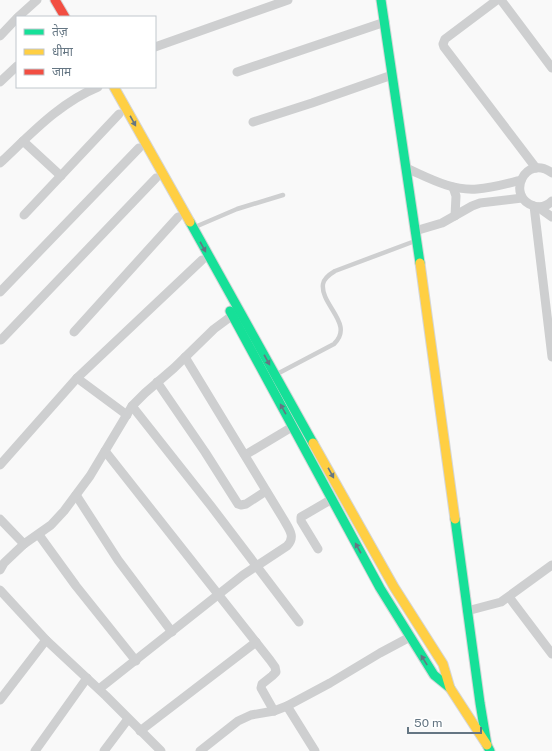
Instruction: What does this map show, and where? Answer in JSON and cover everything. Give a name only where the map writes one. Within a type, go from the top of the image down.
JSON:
[{"type":"street","points":[[20,16],[37,0]]},
{"type":"street","points":[[55,0],[64,16]]},
{"type":"street","points":[[65,0],[74,16]]},
{"type":"street","points":[[156,48],[288,0]]},
{"type":"street","points":[[381,0],[435,368],[467,611],[488,748]]},
{"type":"street","points":[[497,0],[445,39],[443,44],[536,168]]},
{"type":"street","points":[[501,0],[552,68]]},
{"type":"street","points":[[0,36],[16,20]]},
{"type":"street","points":[[237,72],[384,22]]},
{"type":"street","points":[[0,82],[16,67]]},
{"type":"street","points":[[253,122],[392,75]]},
{"type":"street","points":[[0,163],[46,120],[69,103],[96,88]]},
{"type":"street","points":[[105,88],[202,260],[275,374],[394,587],[443,664],[450,688],[488,748]]},
{"type":"street","points":[[115,88],[193,228],[292,427],[380,588],[434,675],[450,688]]},
{"type":"street","points":[[24,215],[119,114]]},
{"type":"street","points":[[23,141],[61,176]]},
{"type":"street","points":[[0,292],[139,148]]},
{"type":"street","points":[[406,168],[453,187],[478,189],[520,180]]},
{"type":"street","points":[[552,173],[546,169],[536,168],[528,171],[520,180],[519,186],[522,198],[552,217]]},
{"type":"street","points":[[1,340],[156,178]]},
{"type":"street","points":[[453,187],[456,196],[455,216]]},
{"type":"street","points":[[416,236],[480,203],[522,198]]},
{"type":"street","points":[[536,206],[544,206],[552,201]]},
{"type":"street","points":[[536,206],[552,357]]},
{"type":"street","points":[[74,332],[178,217]]},
{"type":"street","points":[[0,465],[77,378],[202,260]]},
{"type":"street","points":[[0,570],[4,563],[24,544],[39,535],[60,516],[90,476],[132,406],[214,329],[236,313]]},
{"type":"street","points":[[99,690],[231,584],[291,542],[292,538],[288,527],[185,357]]},
{"type":"street","points":[[77,378],[127,415]]},
{"type":"street","points":[[157,382],[205,452],[238,504],[246,504],[266,491]]},
{"type":"street","points":[[132,406],[299,622]]},
{"type":"street","points":[[245,455],[292,427]]},
{"type":"street","points":[[105,451],[275,667],[276,672],[262,684],[261,688],[274,711]]},
{"type":"street","points":[[76,495],[118,560],[172,632]]},
{"type":"street","points":[[318,549],[301,521],[301,517],[332,499]]},
{"type":"street","points":[[0,519],[24,544]]},
{"type":"street","points":[[39,535],[72,581],[136,661]]},
{"type":"street","points":[[467,611],[494,604],[509,597],[552,565]]},
{"type":"street","points":[[0,590],[46,640],[161,751]]},
{"type":"street","points":[[509,597],[552,654]]},
{"type":"street","points":[[200,751],[238,721],[251,715],[274,711],[287,706],[410,637]]},
{"type":"street","points":[[0,700],[46,640]]},
{"type":"street","points":[[140,730],[256,642]]},
{"type":"street","points":[[35,751],[87,678]]},
{"type":"street","points":[[287,706],[315,751]]},
{"type":"street","points":[[104,751],[128,719]]},
{"type":"lane","points":[[193,228],[237,209],[283,194]]},
{"type":"lane","points":[[275,374],[334,344],[339,339],[341,331],[339,323],[324,293],[323,284],[327,276],[335,271],[416,236]]},
{"type":"traffic: fast","points":[[381,0],[420,263]]},
{"type":"traffic: fast","points":[[190,222],[313,443]]},
{"type":"traffic: fast","points":[[230,311],[380,588],[434,675],[450,688]]},
{"type":"traffic: fast","points":[[455,519],[480,703],[487,745],[490,751]]},
{"type":"traffic: slow","points":[[115,88],[190,222]]},
{"type":"traffic: slow","points":[[420,263],[455,519]]},
{"type":"traffic: slow","points":[[313,443],[394,587],[443,664],[450,688],[487,745]]},
{"type":"traffic: jam","points":[[55,0],[64,16]]}]
